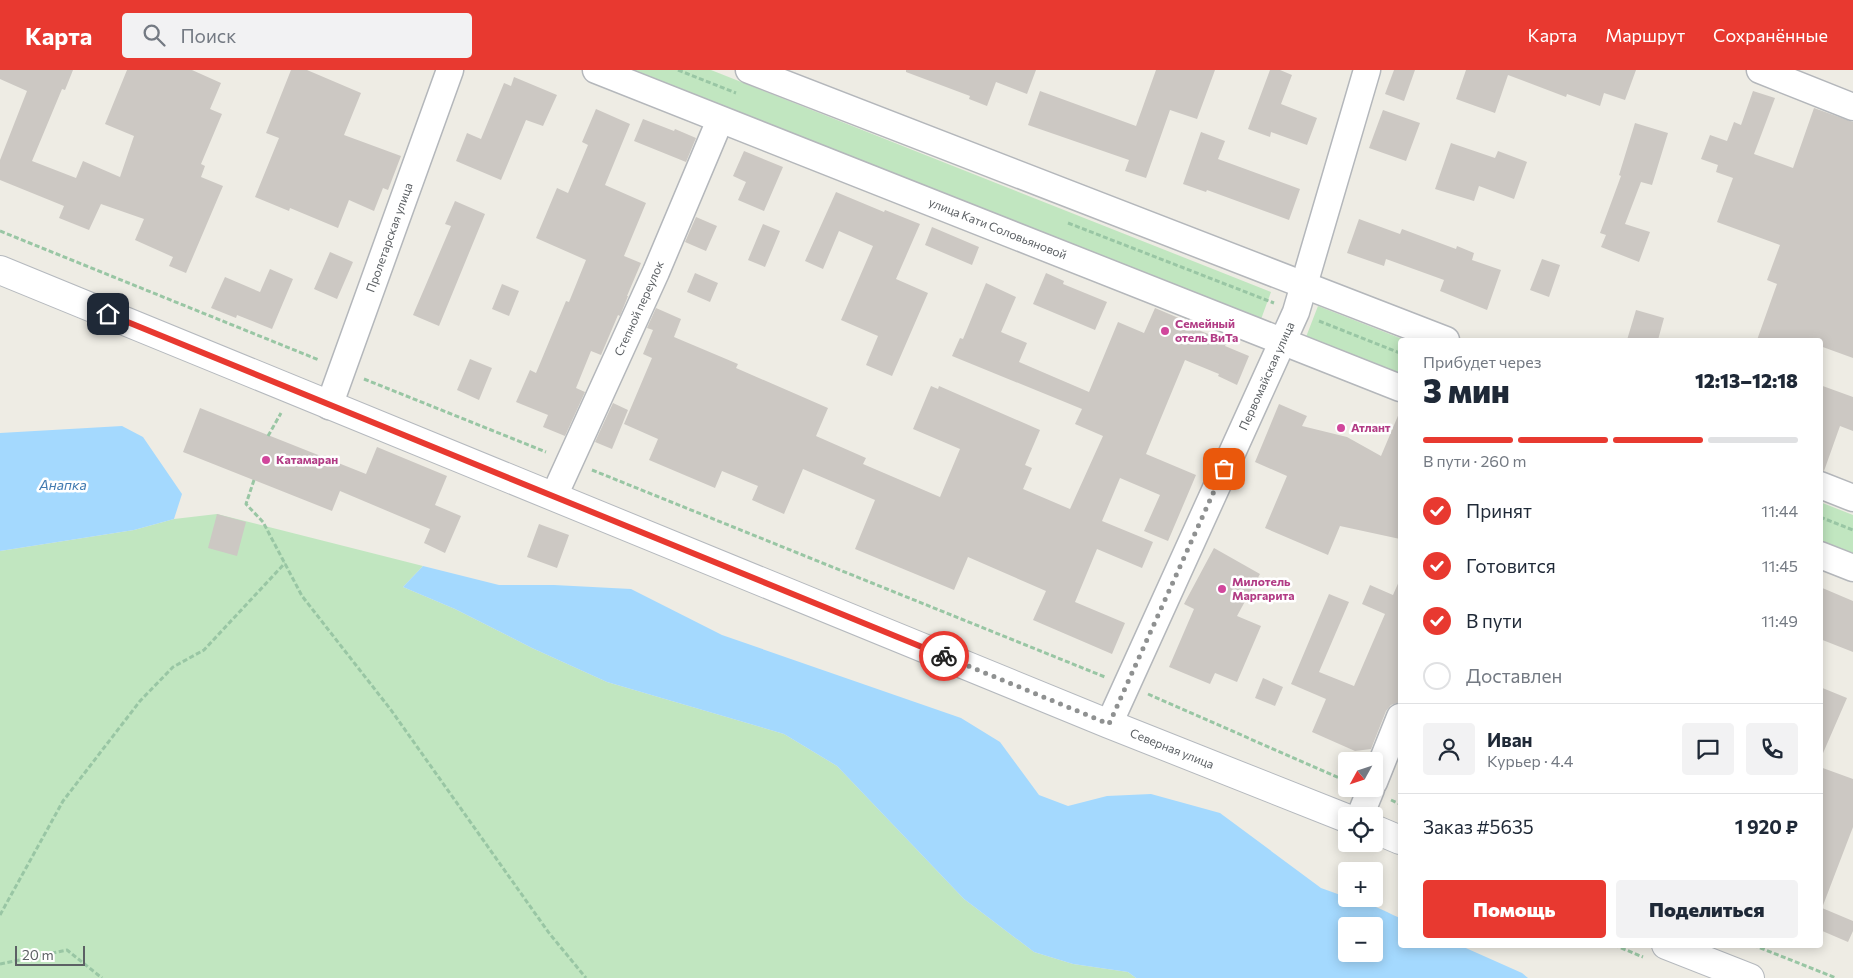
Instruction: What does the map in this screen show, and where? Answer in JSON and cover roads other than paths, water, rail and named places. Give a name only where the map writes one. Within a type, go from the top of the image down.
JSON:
[{"type":"street","name":"Пролетарская улица","points":[[330,406],[450,70]]},
{"type":"street","name":"улица Кати Соловьяновой","points":[[596,70],[1398,387]]},
{"type":"street","points":[[749,70],[1441,338]]},
{"type":"street","name":"Первомайская улица","points":[[1109,724],[1296,312],[1367,70]]},
{"type":"street","points":[[1760,70],[1853,107]]},
{"type":"street","name":"Степной переулок","points":[[554,496],[656,272],[720,120]]},
{"type":"street","name":"Северная улица","points":[[0,270],[1109,724],[1338,815]]},
{"type":"street","points":[[1823,486],[1853,498]]},
{"type":"street","points":[[1823,556],[1853,568]]},
{"type":"street","points":[[1383,760],[1398,722]]},
{"type":"street","points":[[1383,833],[1398,839]]},
{"type":"street","points":[[1674,948],[1750,978]]},
{"type":"water","name":"Анапка","points":[[122,426],[143,437],[182,494],[174,519],[134,530],[0,551],[0,433]]},
{"type":"water","points":[[423,566],[499,585],[554,585],[631,589],[722,635],[961,718],[1000,742],[1039,795],[1068,806],[1107,796],[1151,794],[1220,813],[1321,888],[1338,894],[1338,907],[1376,907],[1398,917],[1398,948],[1466,948],[1522,973],[1528,978],[1136,978],[1128,972],[1073,964],[1034,952],[964,899],[837,766],[784,734],[607,682],[532,648],[455,609],[403,587]]},
{"type":"place","name":"Семейный отель ВиТа","points":[[1165,331]]},
{"type":"place","name":"Атлант","points":[[1341,428]]},
{"type":"place","name":"Катамаран","points":[[266,460]]},
{"type":"place","name":"Милотель Маргарита","points":[[1222,589]]}]
